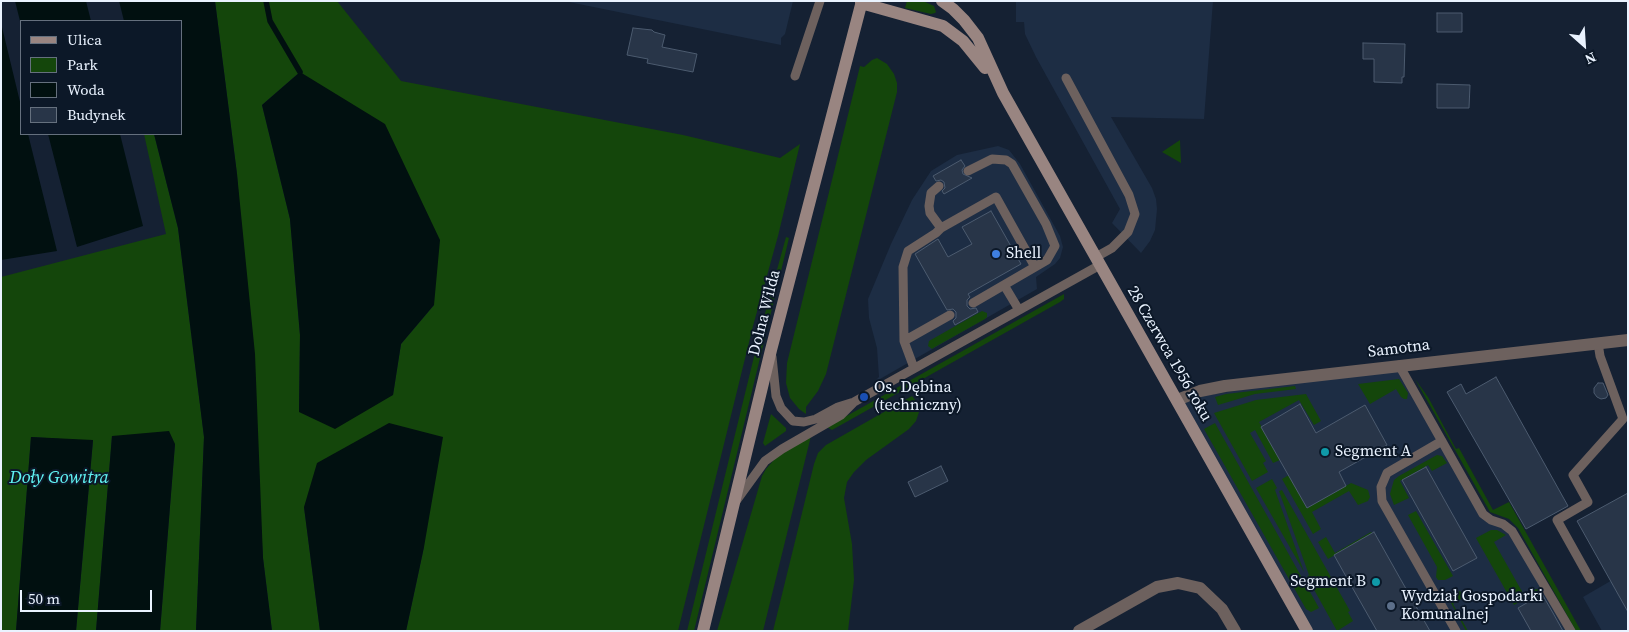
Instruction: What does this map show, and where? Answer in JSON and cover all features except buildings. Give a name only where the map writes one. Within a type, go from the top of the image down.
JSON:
[{"type":"street","name":"28 Czerwca 1956 roku","points":[[942,1],[953,9],[975,34],[1003,93],[1308,631]]},
{"type":"street","name":"28 Czerwca 1956 roku","points":[[862,2],[946,27],[959,37],[975,54],[1003,93]]},
{"type":"street","name":"Dolna Wilda","points":[[703,631],[771,350],[862,2]]},
{"type":"street","name":"Samotna","points":[[1177,400],[1200,391],[1225,386],[1628,340]]},
{"type":"street","points":[[1079,631],[1157,587],[1178,583],[1200,588],[1222,609],[1235,631]]},
{"type":"lane","points":[[795,76],[820,1]]},
{"type":"lane","points":[[771,350],[776,396],[781,408],[793,421],[804,422],[816,419],[838,407],[854,402],[1019,310],[1098,261],[1128,232],[1135,214],[1129,195],[1066,78]]},
{"type":"lane","points":[[968,171],[992,159],[1006,160],[1012,164],[1055,243],[1054,250],[1046,260],[973,303]]},
{"type":"lane","points":[[939,186],[931,193],[928,206],[930,213],[941,228]]},
{"type":"lane","points":[[914,368],[904,341],[902,267],[908,251],[941,228],[996,197],[1035,267]]},
{"type":"lane","points":[[1004,285],[1019,310]]},
{"type":"lane","points":[[904,341],[950,315]]},
{"type":"lane","points":[[1590,579],[1557,520],[1588,502],[1573,475],[1623,419],[1600,356],[1598,343]]},
{"type":"lane","points":[[1399,365],[1483,514],[1512,531],[1571,631]]},
{"type":"lane","points":[[734,503],[765,461],[840,415],[854,402]]},
{"type":"lane","points":[[1442,441],[1387,473],[1380,487],[1382,501],[1456,631]]},
{"type":"shaded area","points":[[564,1],[793,1],[785,34],[781,38],[781,45]]},
{"type":"shaded area","points":[[1016,1],[1213,1],[1204,119],[1111,117],[1152,188],[1156,199],[1155,230],[1141,253],[1112,223],[1120,209],[1036,57],[1025,34],[1024,22],[1016,22]]},
{"type":"shaded area","points":[[998,146],[1009,150],[1020,164],[1060,236],[1063,247],[1060,258],[1055,264],[1036,277],[1037,289],[873,383],[879,377],[877,348],[869,318],[868,299],[912,200],[931,171],[957,155]]},
{"type":"shaded area","points":[[1399,365],[1483,514],[1503,524],[1571,631],[1307,631],[1177,400]]},
{"type":"shaded area","points":[[1614,579],[1628,602],[1628,631],[1602,631],[1583,597]]},
{"type":"green space","points":[[215,1],[337,1],[401,81],[683,135],[780,158],[800,144],[678,631],[406,631],[424,547],[304,507],[320,631],[272,631],[263,558],[237,174]],"holes":[[[300,72],[434,305],[401,344],[393,395],[299,412],[300,335],[290,219],[262,105]]]},
{"type":"green space","points":[[907,1],[923,1],[934,6],[936,12],[931,14],[905,8]]},
{"type":"green space","points":[[877,58],[887,64],[894,74],[897,92],[826,374],[818,391],[806,407],[806,414],[790,398],[786,383],[787,363],[860,66],[864,67]]},
{"type":"green space","points":[[144,135],[154,135],[178,228],[204,437],[196,631],[160,631],[175,444],[112,436],[96,631],[76,631],[93,441],[31,437],[16,631],[1,631],[1,277],[166,234]]},
{"type":"green space","points":[[1180,140],[1181,163],[1162,152]]},
{"type":"green space","points":[[786,237],[789,238],[694,631],[687,631],[761,328]]},
{"type":"green space","points":[[1064,294],[1064,299],[1060,302],[832,430],[827,427]]},
{"type":"green space","points":[[982,311],[987,313],[985,319],[932,349],[928,346],[929,341]]},
{"type":"green space","points":[[1399,379],[1408,393],[1407,399],[1401,397],[1396,389],[1370,404],[1358,384]]},
{"type":"green space","points":[[1415,379],[1428,397],[1456,449],[1459,448],[1493,510],[1509,502],[1581,631],[1576,631],[1518,528],[1509,519],[1490,512]]},
{"type":"green space","points":[[1295,386],[1296,389],[1255,394],[1218,405],[1215,397],[1226,394]]},
{"type":"green space","points":[[1306,394],[1321,421],[1314,425],[1299,400],[1259,422],[1280,460],[1273,463],[1255,430],[1250,433],[1266,461],[1263,463],[1268,472],[1252,481],[1214,413],[1256,400]]},
{"type":"green space","points":[[912,396],[916,401],[919,412],[916,421],[909,429],[866,460],[847,482],[844,498],[852,544],[854,580],[848,631],[773,631],[818,453],[826,445]]},
{"type":"green space","points":[[771,414],[786,428],[786,431],[765,446],[763,443]]},
{"type":"green space","points":[[1215,423],[1319,608],[1311,612],[1306,609],[1204,429]]},
{"type":"green space","points":[[811,436],[763,631],[717,631],[762,476],[779,454]]},
{"type":"green space","points":[[1437,455],[1442,456],[1447,463],[1432,471],[1428,465],[1400,481],[1409,498],[1394,505],[1390,494],[1394,480]]},
{"type":"green space","points":[[1289,475],[1307,508],[1351,483],[1368,490],[1370,497],[1368,501],[1358,505],[1349,491],[1312,512],[1321,529],[1313,534],[1282,479]]},
{"type":"green space","points":[[1272,479],[1277,488],[1275,490],[1304,572],[1256,488]]},
{"type":"green space","points":[[1282,490],[1350,611],[1348,612],[1353,621],[1337,631],[1307,577],[1309,575],[1279,491]]},
{"type":"green space","points":[[1416,511],[1453,576],[1445,580],[1438,580],[1436,577],[1437,567],[1408,515]]},
{"type":"green space","points":[[1491,530],[1497,530],[1506,535],[1494,542],[1524,595],[1536,589],[1541,590],[1514,605],[1476,538]]},
{"type":"green space","points":[[1371,532],[1328,559],[1318,542],[1326,537],[1335,553]]},
{"type":"green space","points":[[1460,591],[1464,597],[1453,604],[1468,631],[1466,631],[1450,601],[1452,596]]},
{"type":"water","points":[[15,1],[86,1],[91,20],[20,20]]},
{"type":"water","points":[[119,1],[215,1],[237,174],[255,354],[263,558],[272,631],[196,631],[204,437],[178,228],[154,135],[182,135],[182,20],[124,20]]},
{"type":"water","points":[[1,23],[20,102],[20,135],[28,135],[57,251],[1,260]]},
{"type":"water","points":[[300,72],[385,124],[440,240],[434,305],[401,344],[393,395],[335,429],[299,412],[300,335],[290,219],[262,105]]},
{"type":"water","points":[[48,135],[120,135],[143,226],[77,247]]},
{"type":"water","points":[[389,423],[443,437],[424,547],[406,631],[320,631],[304,507],[317,463]]},
{"type":"water","name":"Doły Gowitra","points":[[169,431],[175,444],[160,631],[96,631],[112,436]]},
{"type":"water","name":"Doły Gowitra","points":[[31,437],[93,440],[76,631],[16,631]]},
{"type":"waterway","points":[[266,1],[270,21],[300,72]]},
{"type":"place","name":"Shell","points":[[996,254]]},
{"type":"place","name":"Os. Dębina (techniczny)","points":[[864,397]]},
{"type":"place","name":"Segment A","points":[[1325,452]]},
{"type":"place","name":"Segment B","points":[[1376,582]]},
{"type":"place","name":"Wydział Gospodarki Komunalnej","points":[[1391,606]]}]
